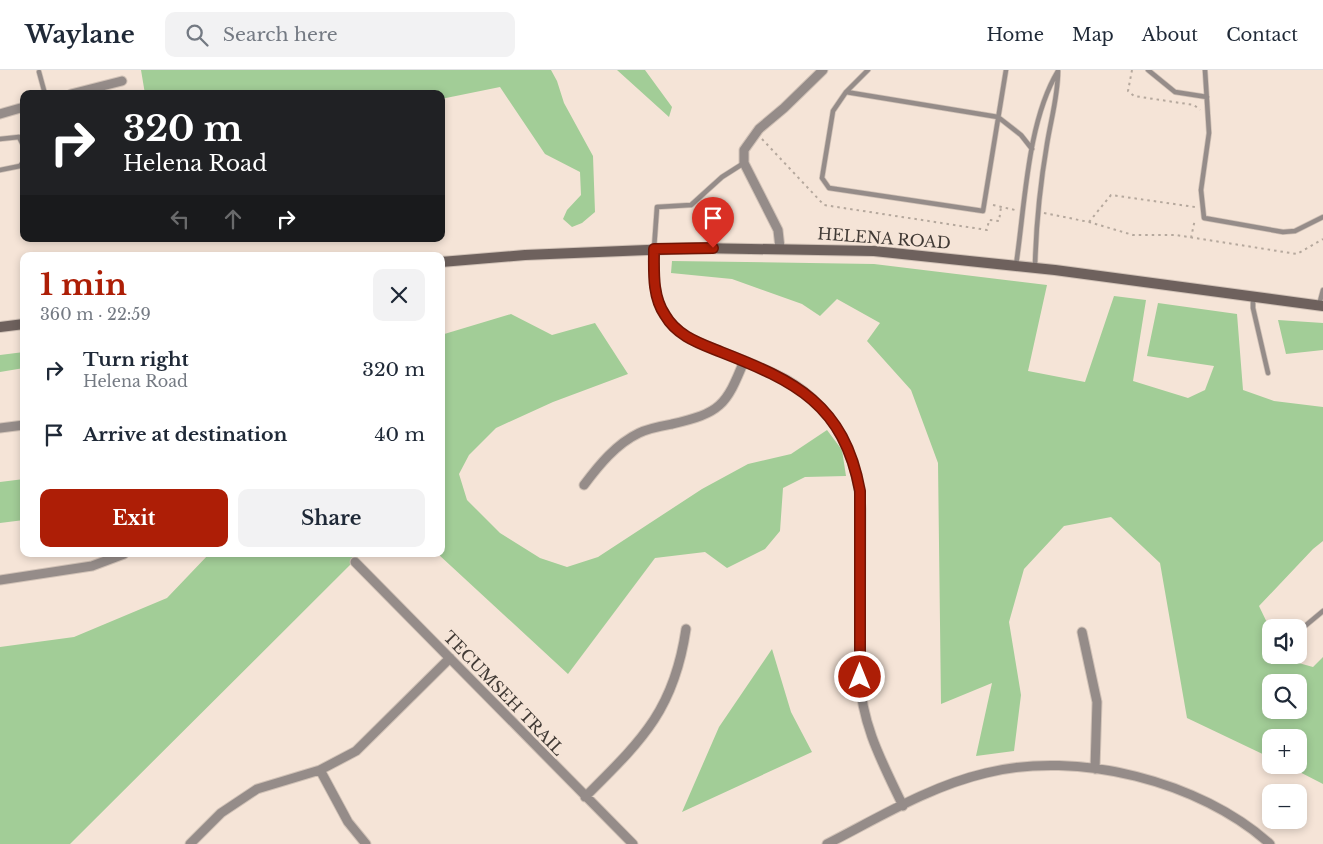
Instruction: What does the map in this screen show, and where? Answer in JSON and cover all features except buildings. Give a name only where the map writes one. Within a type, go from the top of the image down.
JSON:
[{"type":"main road","name":"HELENA ROAD","points":[[445,262],[524,255],[654,249],[780,248],[874,250],[1035,267],[1321,306]]},
{"type":"main road","points":[[0,327],[20,324]]},
{"type":"street","points":[[780,248],[778,230],[744,163],[744,150],[752,136],[823,70]]},
{"type":"street","points":[[87,90],[122,81]]},
{"type":"street","points":[[0,114],[20,108]]},
{"type":"street","points":[[654,249],[657,298],[660,308],[672,325],[688,338],[787,380],[811,397],[840,434],[854,463],[860,491],[860,677],[862,702],[867,727],[903,806]]},
{"type":"street","points":[[584,485],[599,465],[636,434],[697,418],[720,406],[728,398],[744,361]]},
{"type":"street","points":[[0,428],[20,426]]},
{"type":"street","points":[[0,580],[92,566],[116,557]]},
{"type":"street","name":"TECUMSEH TRAIL","points":[[355,562],[633,844]]},
{"type":"street","points":[[586,797],[638,743],[659,714],[678,666],[686,629]]},
{"type":"street","points":[[1082,632],[1097,702],[1095,769]]},
{"type":"street","points":[[190,844],[221,813],[257,789],[320,770],[356,751],[450,658]]},
{"type":"street","points":[[827,844],[939,789],[986,772],[1036,766],[1095,769],[1150,780],[1186,792],[1236,818],[1270,844]]},
{"type":"street","points":[[320,770],[348,822],[366,844]]},
{"type":"lane","points":[[868,70],[846,92],[833,111],[822,178],[824,184],[829,188],[983,211],[1006,70]]},
{"type":"lane","points":[[1148,70],[1175,92],[1207,97]]},
{"type":"lane","points":[[1205,70],[1209,133],[1201,190],[1204,218],[1284,232],[1295,231],[1323,217]]},
{"type":"lane","points":[[1016,265],[1035,128],[1048,88],[1058,71]]},
{"type":"lane","points":[[1035,267],[1036,214],[1058,92],[1058,71]]},
{"type":"lane","points":[[38,72],[44,90]]},
{"type":"lane","points":[[846,92],[998,117],[1021,135],[1032,149]]},
{"type":"lane","points":[[0,140],[19,137],[20,139]]},
{"type":"lane","points":[[654,249],[657,207],[691,206],[722,177],[744,163]]},
{"type":"lane","points":[[0,170],[20,166]]},
{"type":"lane","points":[[1321,306],[1323,290]]},
{"type":"lane","points":[[1253,296],[1253,308],[1268,373]]},
{"type":"lane","points":[[1307,624],[1323,611]]},
{"type":"path","points":[[1132,70],[1128,91],[1134,96],[1194,105],[1200,109],[1201,115]]},
{"type":"path","points":[[1089,222],[1111,195],[1196,207],[1191,238]]},
{"type":"path","points":[[984,204],[1024,212]]},
{"type":"path","points":[[1036,214],[1089,222],[1133,235],[1168,234],[1297,254],[1323,239]]},
{"type":"green space","points":[[141,70],[551,70],[557,81],[564,103],[593,156],[595,212],[582,223],[572,227],[563,219],[567,210],[581,195],[580,172],[545,154],[500,87],[445,98],[445,90],[144,90]]},
{"type":"green space","points":[[617,70],[645,70],[672,107],[669,117]]},
{"type":"green space","points":[[672,261],[874,264],[1047,285],[1028,371],[1085,382],[1114,296],[1146,300],[1133,381],[1188,398],[1205,390],[1214,366],[1147,356],[1158,303],[1237,314],[1243,390],[1274,401],[1323,407],[1323,541],[1313,549],[1259,606],[1265,619],[1262,619],[1262,664],[1302,664],[1313,667],[1323,657],[1323,784],[1304,774],[1307,774],[1307,729],[1262,729],[1262,754],[1187,718],[1160,563],[1111,517],[1064,526],[1024,569],[1009,622],[1021,695],[1014,751],[976,756],[992,683],[941,704],[938,463],[911,390],[867,341],[880,323],[837,299],[820,316],[802,304],[732,279],[671,273]]},
{"type":"green space","points":[[511,314],[552,335],[595,323],[628,374],[553,402],[496,428],[469,455],[459,474],[467,500],[500,533],[540,558],[567,567],[598,557],[702,489],[748,464],[791,454],[827,430],[842,450],[846,476],[805,477],[783,488],[780,531],[765,549],[727,568],[705,552],[655,558],[568,674],[441,557],[445,557],[445,334]]},
{"type":"green space","points":[[1278,320],[1323,323],[1323,350],[1286,354]]},
{"type":"green space","points":[[20,352],[20,369],[0,372],[0,355]]},
{"type":"green space","points":[[20,480],[20,520],[0,523],[0,482]]},
{"type":"green space","points":[[206,557],[358,557],[70,844],[0,844],[0,647],[74,637],[167,598]]},
{"type":"green space","points":[[772,649],[791,712],[812,752],[682,812],[719,727]]},
{"type":"route","points":[[713,248],[654,249],[655,284],[660,308],[672,325],[688,338],[775,374],[799,388],[822,408],[840,434],[854,463],[860,491],[860,677]]}]
